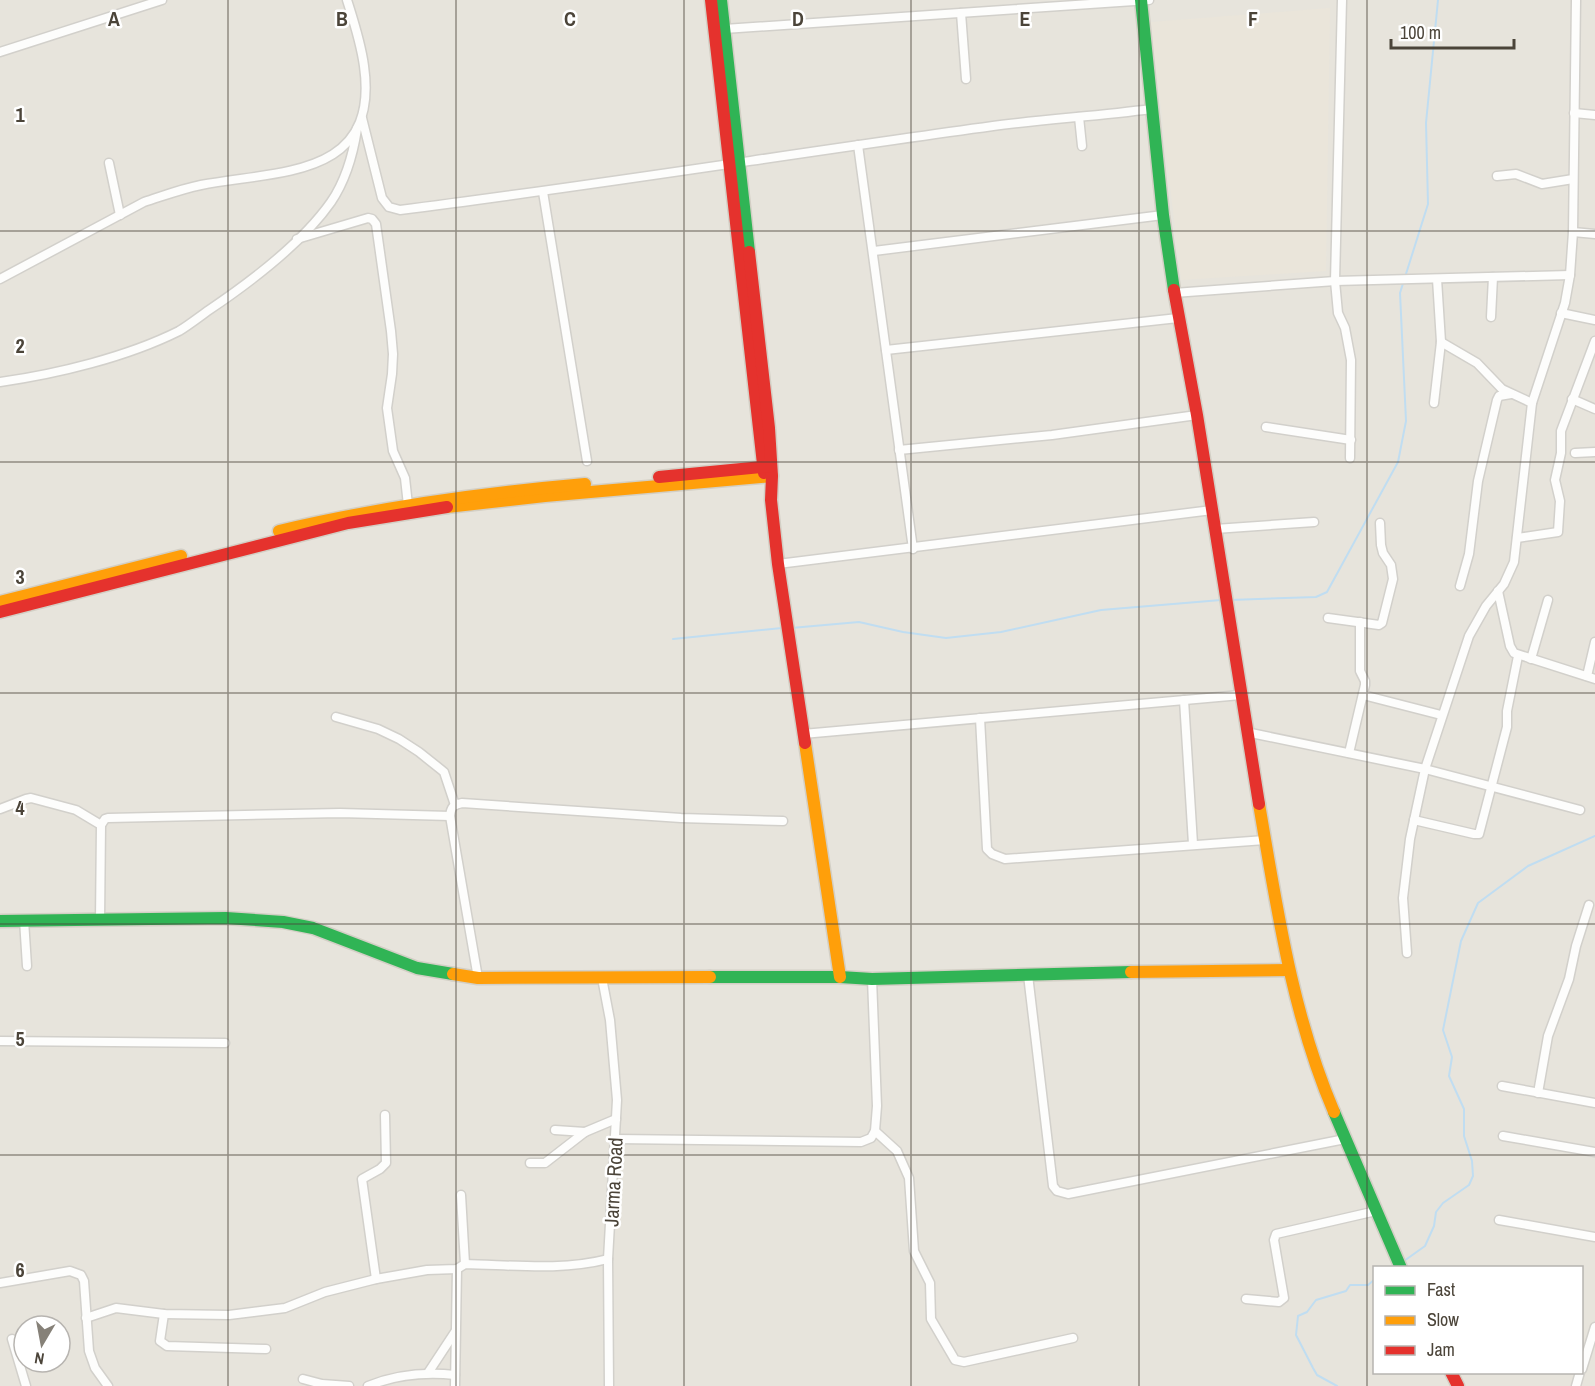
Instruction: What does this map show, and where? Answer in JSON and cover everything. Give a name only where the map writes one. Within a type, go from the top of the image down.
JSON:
[{"type":"street","points":[[0,52],[162,0]]},
{"type":"street","points":[[0,382],[65,370],[137,349],[180,330],[238,290],[319,216],[340,186],[349,165],[357,128],[362,117],[366,86],[365,68],[362,48],[347,0]]},
{"type":"street","points":[[711,0],[735,162],[778,564],[840,977]]},
{"type":"street","points":[[721,0],[760,444],[768,472]]},
{"type":"street","points":[[1141,0],[1151,109],[1174,292],[1197,415],[1246,732],[1288,970],[1313,1057],[1345,1139],[1400,1266]]},
{"type":"street","points":[[724,29],[961,13],[1032,4],[1149,0]]},
{"type":"street","points":[[1342,0],[1335,281],[1338,313],[1345,328],[1351,360],[1350,458]]},
{"type":"street","points":[[1407,953],[1403,898],[1414,820],[1425,770],[1475,623],[1510,573],[1514,561],[1532,403],[1561,313],[1570,276],[1573,232],[1576,0]]},
{"type":"street","points":[[961,13],[966,79]]},
{"type":"street","points":[[362,117],[382,198],[384,203],[394,209],[543,192],[997,125],[1151,109]]},
{"type":"street","points":[[1574,113],[1595,115]]},
{"type":"street","points":[[1079,117],[1082,146]]},
{"type":"street","points":[[0,279],[144,202],[200,186],[295,171],[318,164],[340,149],[357,128]]},
{"type":"street","points":[[858,145],[913,549]]},
{"type":"street","points":[[109,163],[120,215]]},
{"type":"street","points":[[1497,176],[1516,174],[1542,184],[1573,179]]},
{"type":"street","points":[[543,192],[587,461]]},
{"type":"street","points":[[874,251],[1163,215]]},
{"type":"street","points":[[296,239],[368,219],[372,219],[376,224],[393,354],[387,408],[393,451],[405,478],[408,505]]},
{"type":"street","points":[[1573,232],[1595,234]]},
{"type":"street","points":[[1174,292],[1335,281],[1570,276]]},
{"type":"street","points":[[1491,317],[1493,277]]},
{"type":"street","points":[[1434,403],[1441,342],[1437,279]]},
{"type":"street","points":[[1561,313],[1595,320]]},
{"type":"street","points":[[886,350],[1178,318]]},
{"type":"street","points":[[1517,538],[1558,532],[1560,501],[1555,480],[1562,453],[1563,423],[1595,341]]},
{"type":"street","points":[[1441,342],[1477,363],[1502,389],[1532,403]]},
{"type":"street","points":[[1460,586],[1468,554],[1478,481],[1497,400],[1499,396],[1511,394]]},
{"type":"street","points":[[1572,399],[1595,409]]},
{"type":"street","points":[[900,450],[1052,435],[1197,415]]},
{"type":"street","points":[[1266,427],[1351,440]]},
{"type":"street","points":[[736,475],[749,462],[760,444]]},
{"type":"street","points":[[1575,453],[1595,452]]},
{"type":"street","points":[[0,612],[348,523],[441,508],[768,472]]},
{"type":"street","points":[[0,602],[346,514],[408,505],[544,487],[736,475],[759,484],[770,497]]},
{"type":"street","points":[[778,564],[1212,510]]},
{"type":"street","points":[[1215,529],[1314,522]]},
{"type":"street","points":[[1328,618],[1379,625],[1382,623],[1393,579],[1391,565],[1381,545],[1380,523]]},
{"type":"street","points":[[1498,591],[1510,646],[1518,656],[1531,658],[1591,678],[1595,642]]},
{"type":"street","points":[[1531,658],[1548,600]]},
{"type":"street","points":[[1349,753],[1365,681],[1360,670],[1360,622]]},
{"type":"street","points":[[1414,820],[1477,835],[1480,831],[1507,727],[1507,711],[1518,656]]},
{"type":"street","points":[[803,734],[1241,694]]},
{"type":"street","points":[[1363,695],[1442,715]]},
{"type":"street","points":[[1184,700],[1192,844]]},
{"type":"street","points":[[336,717],[378,729],[419,752],[444,772],[455,805]]},
{"type":"street","points":[[980,718],[987,849],[992,854],[1005,859],[1265,840]]},
{"type":"street","points":[[1246,732],[1425,770],[1580,810]]},
{"type":"street","points":[[0,809],[32,798],[76,810],[101,825]]},
{"type":"street","points":[[478,978],[450,816],[451,808],[455,805],[462,803],[681,818],[783,821]]},
{"type":"street","points":[[100,920],[101,825],[108,818],[340,813],[450,816]]},
{"type":"street","points":[[1538,1093],[1548,1036],[1569,979],[1576,946],[1589,905]]},
{"type":"street","points":[[0,921],[226,918],[290,923],[313,928],[417,968],[478,978],[840,977],[872,979],[1101,972],[1288,970]]},
{"type":"street","points":[[24,921],[27,966]]},
{"type":"street","points":[[1028,975],[1053,1186],[1057,1191],[1068,1194],[1345,1139]]},
{"type":"street","name":"Jarma Road","points":[[602,978],[615,1070],[616,1119],[608,1259],[609,1386]]},
{"type":"street","points":[[616,1139],[861,1142],[871,1138],[875,1131],[878,1106],[872,979]]},
{"type":"street","points":[[0,1041],[225,1043]]},
{"type":"street","points":[[1502,1086],[1595,1103]]},
{"type":"street","points":[[376,1279],[362,1179],[386,1163],[385,1115]]},
{"type":"street","points":[[530,1163],[545,1163],[585,1132],[616,1119]]},
{"type":"street","points":[[555,1130],[585,1132]]},
{"type":"street","points":[[875,1131],[897,1151],[909,1178],[914,1251],[930,1283],[931,1319],[955,1360],[964,1362],[1073,1338]]},
{"type":"street","points":[[1503,1136],[1595,1152]]},
{"type":"street","points":[[455,1386],[455,1332],[461,1267],[461,1196]]},
{"type":"street","points":[[1246,1299],[1279,1302],[1284,1298],[1274,1240],[1276,1234],[1376,1211]]},
{"type":"street","points":[[1499,1220],[1595,1238]]},
{"type":"street","points":[[86,1318],[116,1308],[164,1314],[229,1315],[285,1308],[325,1292],[376,1279],[427,1270],[461,1267],[567,1267],[608,1259]]},
{"type":"street","points":[[0,1283],[70,1271],[81,1275],[84,1281],[91,1360],[108,1386]]},
{"type":"street","points":[[164,1314],[160,1341],[167,1346],[266,1349]]},
{"type":"street","points":[[1583,1365],[1595,1327]]},
{"type":"street","points":[[428,1373],[455,1332]]},
{"type":"street","points":[[368,1386],[428,1373],[455,1375]]},
{"type":"street","points":[[303,1379],[322,1384],[349,1386]]},
{"type":"shaded area","points":[[0,0],[1595,0],[1595,1386],[0,1386]]},
{"type":"shaded area","points":[[1330,8],[1326,271],[1181,280],[1151,22]]},
{"type":"waterway","points":[[1230,600],[1316,597],[1327,592],[1398,462],[1406,421],[1400,293],[1428,204],[1426,123],[1438,0]]},
{"type":"waterway","points":[[791,628],[859,622],[903,632],[946,638],[1001,632],[1101,610],[1221,600]]},
{"type":"waterway","points":[[673,639],[782,628]]},
{"type":"waterway","points":[[1404,1261],[1425,1246],[1434,1226],[1436,1212],[1443,1203],[1469,1185],[1473,1176],[1472,1161],[1464,1136],[1464,1109],[1449,1076],[1452,1057],[1443,1030],[1461,941],[1478,903],[1528,866],[1595,836]]},
{"type":"waterway","points":[[1337,1386],[1317,1375],[1313,1368],[1296,1335],[1298,1316],[1307,1312],[1316,1300],[1346,1291],[1350,1285],[1368,1285],[1373,1281]]},
{"type":"traffic: fast","points":[[721,0],[749,252]]},
{"type":"traffic: fast","points":[[1141,0],[1163,215],[1174,290]]},
{"type":"traffic: fast","points":[[0,921],[226,918],[283,922],[313,928],[417,968],[453,974]]},
{"type":"traffic: fast","points":[[710,977],[872,979],[1131,972]]},
{"type":"traffic: fast","points":[[1334,1112],[1400,1266]]},
{"type":"traffic: slow","points":[[447,507],[772,476]]},
{"type":"traffic: slow","points":[[279,531],[431,502],[585,484]]},
{"type":"traffic: slow","points":[[0,602],[181,556]]},
{"type":"traffic: slow","points":[[805,743],[840,977]]},
{"type":"traffic: slow","points":[[1259,804],[1297,999],[1319,1075],[1334,1112]]},
{"type":"traffic: slow","points":[[1131,972],[1288,970]]},
{"type":"traffic: slow","points":[[453,974],[478,978],[710,977]]},
{"type":"traffic: jam","points":[[711,0],[764,473]]},
{"type":"traffic: jam","points":[[749,252],[769,428],[771,500],[778,564],[805,743]]},
{"type":"traffic: jam","points":[[1174,290],[1197,415],[1259,804]]},
{"type":"traffic: jam","points":[[659,477],[771,466]]},
{"type":"traffic: jam","points":[[0,612],[348,523],[447,507]]},
{"type":"traffic: jam","points":[[1452,1374],[1458,1386]]}]
